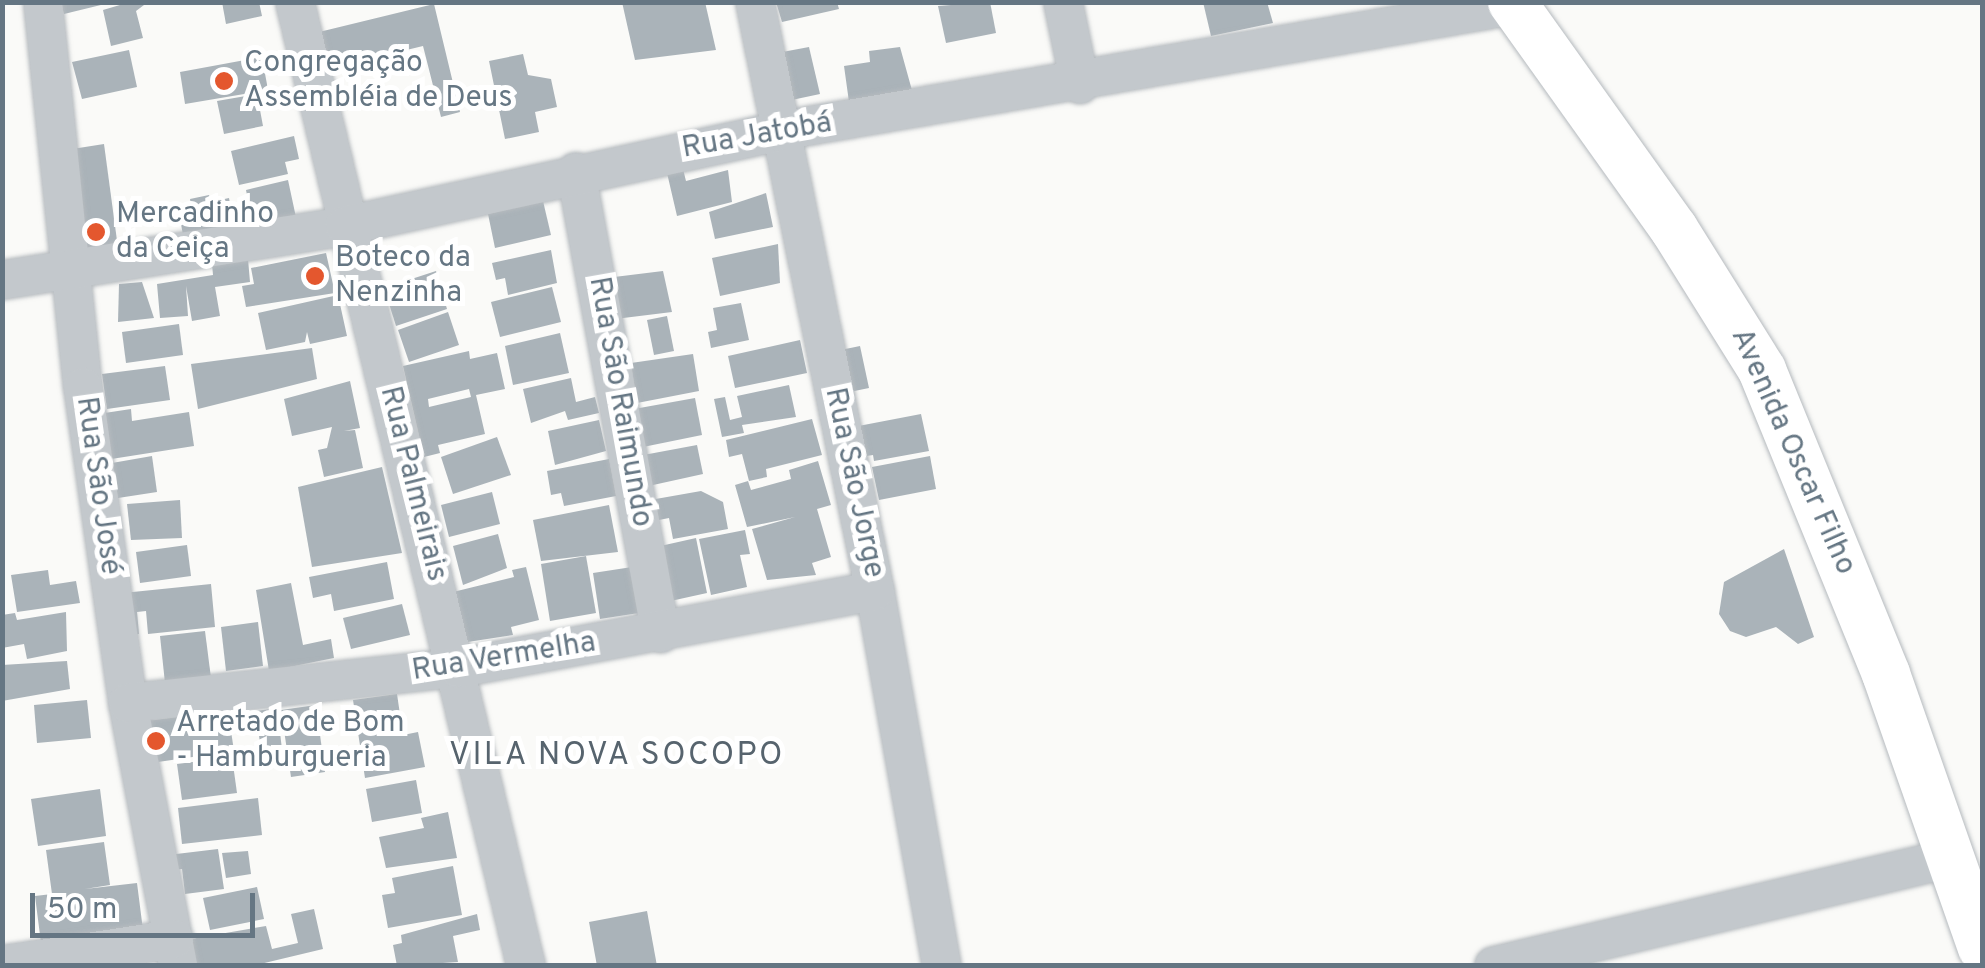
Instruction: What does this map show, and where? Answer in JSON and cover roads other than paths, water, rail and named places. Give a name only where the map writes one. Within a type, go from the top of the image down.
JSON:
[{"type":"main road","name":"Avenida Oscar Filho","points":[[1514,4],[1674,229],[1762,370],[1835,539],[1982,948]]},
{"type":"street","name":"Rua São José","points":[[43,2],[83,386],[128,703],[176,952]]},
{"type":"street","name":"Rua Palmeirais","points":[[295,2],[345,226],[458,668],[526,966]]},
{"type":"street","name":"Rua São Jorge","points":[[756,2],[778,131],[876,591],[942,966]]},
{"type":"street","points":[[1064,2],[1080,84]]},
{"type":"street","name":"Rua Jatobá","points":[[2,280],[345,226],[576,172],[778,131],[1080,84],[1514,4]]},
{"type":"street","name":"Rua São Raimundo","points":[[576,172],[661,633]]},
{"type":"street","name":"Rua Vermelha","points":[[128,703],[458,668],[876,591]]},
{"type":"street","points":[[1494,966],[1952,858]]},
{"type":"street","points":[[2,965],[176,952]]},
{"type":"place","name":"Congregação Assembléia de Deus","points":[[224,81]]},
{"type":"place","name":"Mercadinho da Ceiça","points":[[96,232]]},
{"type":"place","name":"Boteco da Nenzinha","points":[[315,276]]},
{"type":"place","name":"Arretado de Bom - Hamburgueria","points":[[156,741]]},
{"type":"district","name":"VILA NOVA SOCOPO","points":[[617,756]]}]
